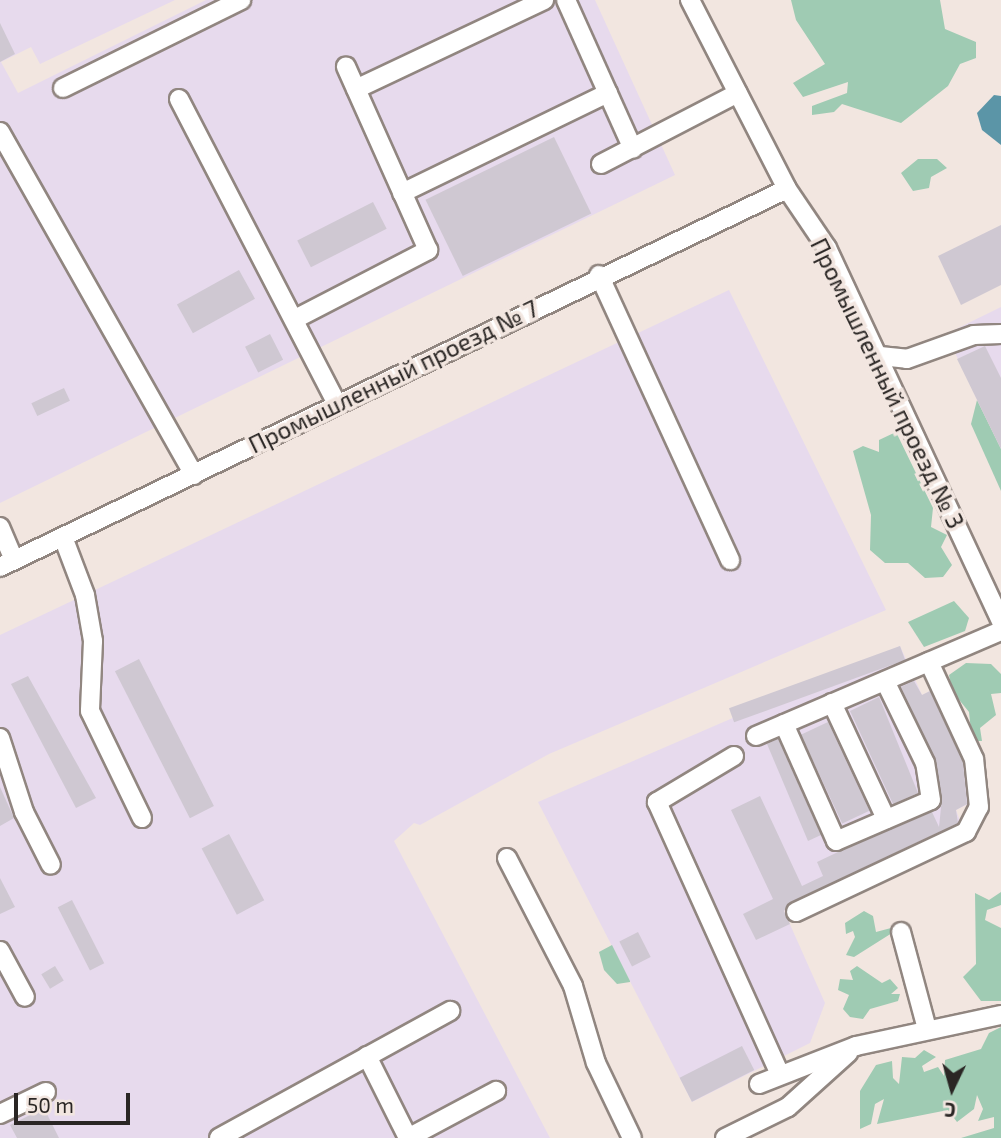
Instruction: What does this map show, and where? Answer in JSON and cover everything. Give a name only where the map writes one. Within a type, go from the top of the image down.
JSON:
[{"type":"street","points":[[63,88],[241,0]]},
{"type":"street","points":[[356,89],[544,0]]},
{"type":"street","points":[[566,0],[633,149]]},
{"type":"street","name":"Промышленный проезд № 3","points":[[690,0],[787,189],[827,248],[880,356],[1001,621]]},
{"type":"street","points":[[297,318],[428,250],[346,67]]},
{"type":"street","points":[[402,193],[608,93]]},
{"type":"street","points":[[601,164],[738,93]]},
{"type":"street","points":[[179,99],[281,305],[297,318],[337,404]]},
{"type":"street","points":[[0,132],[194,475]]},
{"type":"street","name":"Промышленный проезд № 7","points":[[7,563],[194,475],[599,275],[787,189]]},
{"type":"street","points":[[599,275],[730,560]]},
{"type":"street","points":[[880,356],[907,359],[974,335],[1001,334]]},
{"type":"street","points":[[0,527],[7,563]]},
{"type":"street","points":[[64,537],[85,595],[93,641],[90,711],[142,818]]},
{"type":"street","points":[[756,736],[1001,631]]},
{"type":"street","points":[[796,912],[966,831],[979,807],[974,759],[929,662]]},
{"type":"street","points":[[784,724],[836,841],[931,800],[925,763],[884,681]]},
{"type":"street","points":[[832,703],[886,819]]},
{"type":"street","points":[[0,738],[24,812],[51,865]]},
{"type":"street","points":[[734,756],[657,802],[780,1074]]},
{"type":"street","points":[[507,858],[573,986],[596,1063],[632,1138]]},
{"type":"street","points":[[901,932],[928,1029]]},
{"type":"street","points":[[0,951],[25,997]]},
{"type":"street","points":[[219,1138],[247,1131],[367,1056],[450,1010]]},
{"type":"street","points":[[759,1084],[856,1046],[1001,1015]]},
{"type":"street","points":[[725,1138],[788,1107],[856,1046]]},
{"type":"street","points":[[367,1056],[408,1138],[496,1091]]},
{"type":"street","points":[[0,1114],[46,1092]]},
{"type":"shaded area","points":[[0,0],[175,0],[40,64],[31,47],[1,62],[18,93],[206,0],[595,0],[675,175],[0,503]]},
{"type":"shaded area","points":[[729,290],[886,610],[549,754],[420,825],[414,823],[394,841],[550,1138],[0,1138],[0,635]]},
{"type":"shaded area","points":[[1001,307],[1001,449],[946,334]]},
{"type":"shaded area","points":[[900,646],[922,695],[932,690],[955,732],[974,801],[956,810],[961,824],[784,911],[825,1003],[810,1043],[692,1102],[538,802]]},
{"type":"green space","points":[[791,0],[940,0],[945,29],[976,42],[976,58],[960,64],[948,86],[901,123],[842,104],[834,112],[812,115],[812,106],[847,93],[848,82],[803,97],[793,83],[825,64],[796,20]]},
{"type":"green space","points":[[918,159],[937,159],[947,168],[931,177],[929,188],[913,191],[901,173]]},
{"type":"green space","points":[[977,400],[1001,449],[1001,491],[971,424]]},
{"type":"green space","points":[[896,432],[933,508],[931,527],[947,535],[941,547],[952,565],[943,577],[925,578],[908,563],[885,563],[870,550],[871,515],[853,451],[863,446],[879,452],[879,440]]},
{"type":"green space","points":[[954,601],[969,618],[965,631],[924,647],[908,622]]},
{"type":"green space","points":[[966,663],[991,664],[1001,674],[1001,693],[991,694],[996,715],[980,728],[982,741],[972,741],[969,712],[952,691],[949,675]]},
{"type":"green space","points":[[1001,892],[1001,905],[987,910],[985,920],[1001,928],[1001,1001],[981,1001],[963,977],[976,964],[975,893],[989,900]]},
{"type":"green space","points":[[864,911],[873,916],[876,932],[891,928],[892,933],[854,957],[846,955],[855,937],[853,931],[846,934],[845,923]]},
{"type":"green space","points":[[612,945],[630,982],[617,984],[604,970],[599,952]]},
{"type":"green space","points":[[857,966],[882,983],[890,979],[898,988],[891,994],[900,994],[898,1001],[870,1009],[863,1019],[850,1017],[843,1009],[849,995],[838,990],[840,979],[853,980],[850,971]]},
{"type":"green space","points":[[1001,1027],[1001,1138],[961,1138],[994,1128],[994,1117],[978,1121],[983,1109],[977,1095],[974,1109],[957,1122],[948,1110],[877,1124],[884,1099],[875,1104],[871,1124],[860,1129],[860,1091],[876,1065],[892,1061],[893,1078],[899,1084],[902,1057],[915,1058],[924,1050],[936,1057],[922,1066],[924,1072],[938,1067],[944,1076],[945,1060],[981,1049],[989,1033]]},
{"type":"water","points":[[994,95],[1001,96],[1001,145],[982,130],[977,113]]},
{"type":"building","points":[[0,23],[15,54],[0,62]]},
{"type":"building","points":[[554,137],[591,213],[463,276],[425,200]]},
{"type":"building","points":[[373,202],[387,229],[311,267],[297,241]]},
{"type":"building","points":[[1001,225],[1001,285],[961,305],[938,256]]},
{"type":"building","points":[[239,270],[255,299],[193,333],[177,304]]},
{"type":"building","points":[[270,334],[283,360],[258,373],[245,347]]},
{"type":"building","points":[[985,346],[1001,378],[1001,449],[957,359]]},
{"type":"building","points":[[64,388],[70,401],[37,416],[31,403]]},
{"type":"building","points":[[900,646],[905,660],[734,722],[729,708]]},
{"type":"building","points":[[139,659],[214,806],[190,818],[115,671]]},
{"type":"building","points":[[28,676],[96,798],[76,808],[11,684]]},
{"type":"building","points":[[914,681],[922,695],[930,691],[963,762],[967,804],[956,810],[958,823],[791,902],[784,911],[790,924],[756,940],[743,914],[773,899],[731,810],[760,796],[802,886],[823,876],[817,862],[838,852],[932,812],[939,827],[942,798],[936,761],[901,687]]},
{"type":"building","points":[[879,697],[918,793],[893,804],[850,711]]},
{"type":"building","points":[[828,722],[869,811],[842,823],[801,735]]},
{"type":"building","points":[[778,739],[821,835],[808,841],[767,744]]},
{"type":"building","points":[[0,787],[14,818],[0,826]]},
{"type":"building","points":[[229,834],[264,900],[237,915],[202,849]]},
{"type":"building","points":[[0,878],[15,907],[0,914]]},
{"type":"building","points":[[72,900],[104,963],[90,971],[58,907]]},
{"type":"building","points":[[638,932],[651,957],[632,966],[619,942]]},
{"type":"building","points":[[55,966],[64,981],[50,989],[41,974]]},
{"type":"building","points":[[742,1046],[754,1070],[692,1102],[680,1078]]},
{"type":"building","points":[[44,1108],[59,1138],[17,1138],[10,1125]]}]
